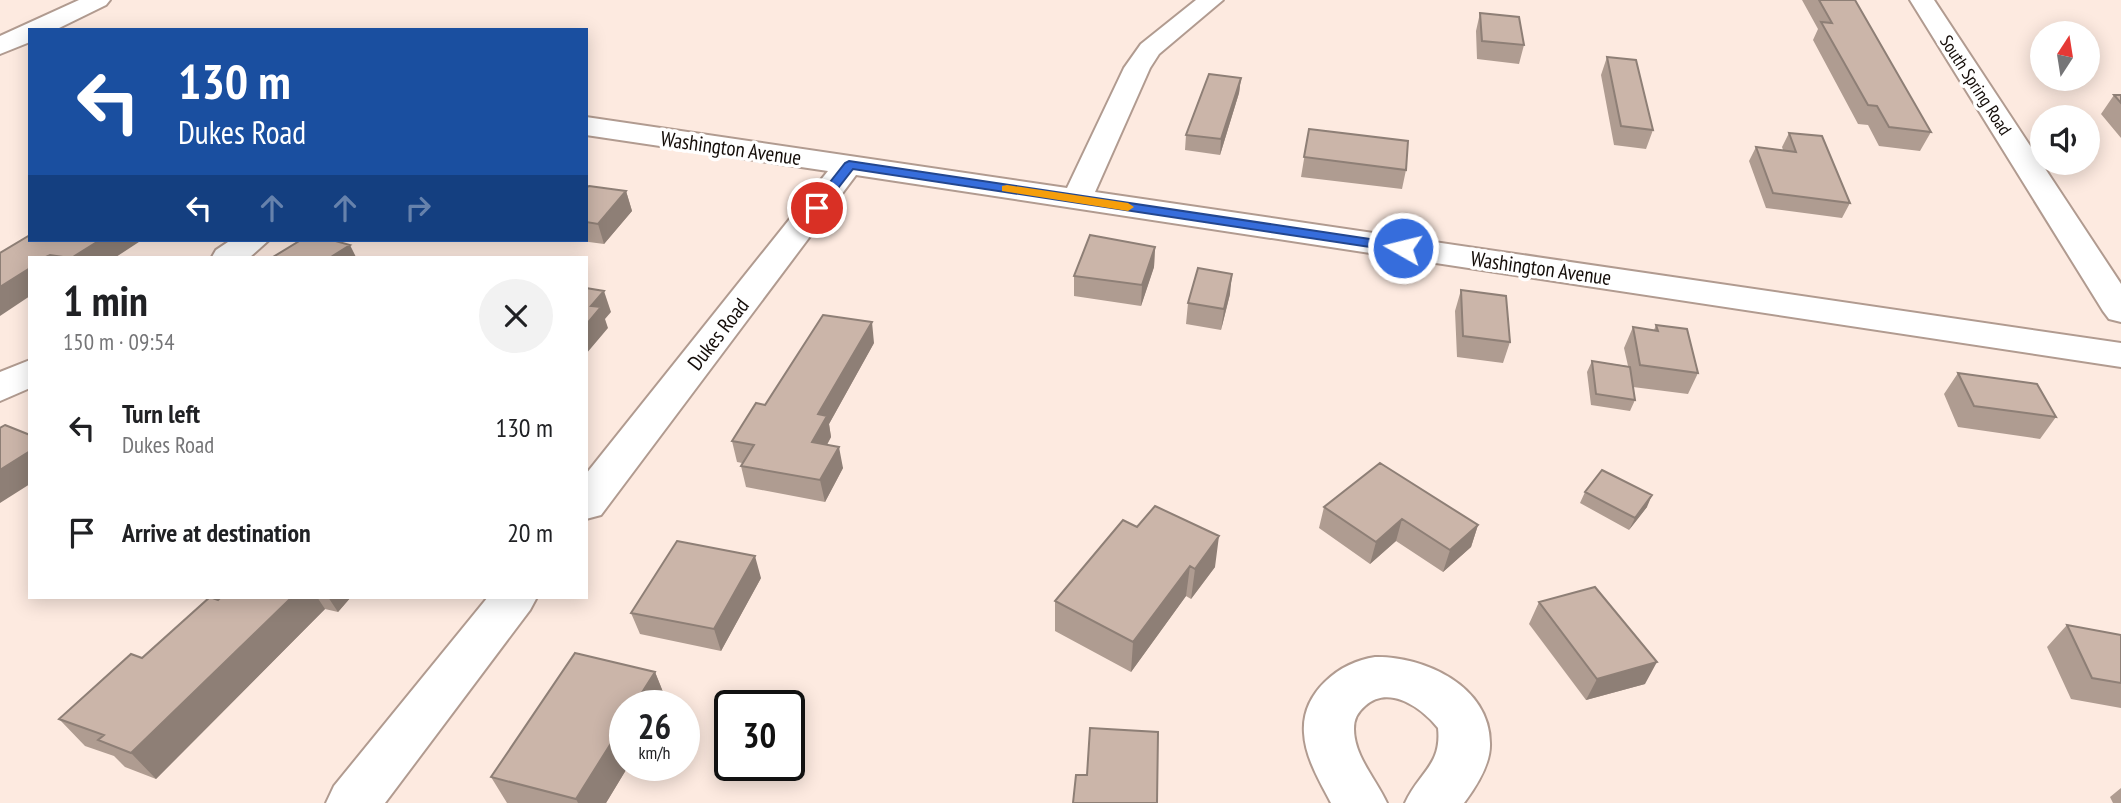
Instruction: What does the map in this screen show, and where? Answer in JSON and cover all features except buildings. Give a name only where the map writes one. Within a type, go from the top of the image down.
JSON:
[{"type":"street","points":[[39,28],[98,0]]},
{"type":"street","points":[[1077,199],[1138,68],[1150,49],[1211,0]]},
{"type":"street","name":"South Spring Road","points":[[1922,0],[2121,311]]},
{"type":"street","name":"Washington Avenue","points":[[588,126],[2121,355]]},
{"type":"street","name":"Dukes Road","points":[[588,501],[849,165]]},
{"type":"street","points":[[229,256],[250,242]]},
{"type":"street","points":[[0,388],[28,373]]},
{"type":"street","points":[[353,803],[512,599]]},
{"type":"street","points":[[1360,803],[1335,757],[1329,733],[1332,713],[1338,700],[1353,685],[1373,677],[1414,682],[1432,691],[1448,705],[1461,722],[1465,741],[1463,756],[1455,773],[1432,803]]},
{"type":"slow traffic","points":[[1007,189],[1128,207]]},
{"type":"route","points":[[817,208],[849,165],[1403,248]]}]
